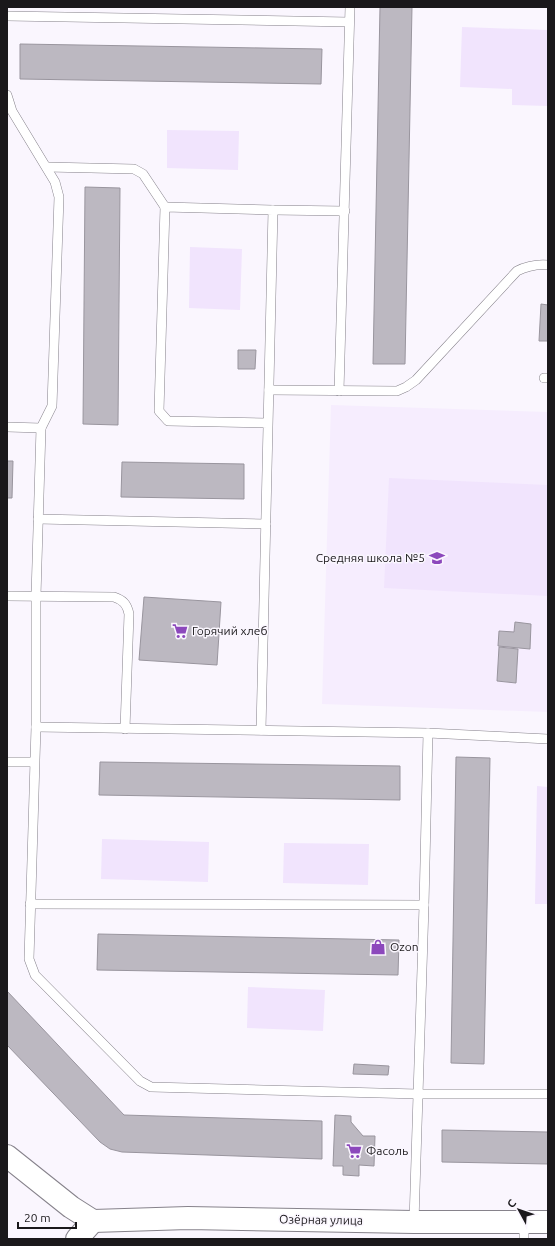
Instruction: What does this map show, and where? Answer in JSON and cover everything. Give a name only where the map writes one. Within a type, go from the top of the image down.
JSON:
[{"type":"street","points":[[9,1162],[93,1221],[77,1239]]},
{"type":"street","name":"Озёрная улица","points":[[93,1221],[188,1218],[414,1222],[524,1231],[548,1222]]},
{"type":"lane","points":[[339,391],[350,7]]},
{"type":"lane","points":[[7,16],[349,22]]},
{"type":"lane","points":[[7,95],[12,111],[56,182],[59,197],[52,406],[41,428],[38,519],[36,596],[36,728],[29,959],[35,975],[140,1081],[152,1086],[418,1094],[548,1094]]},
{"type":"lane","points":[[46,167],[134,168],[143,174],[165,207],[159,411],[168,421],[268,423]]},
{"type":"lane","points":[[165,207],[345,211]]},
{"type":"lane","points":[[261,730],[273,210]]},
{"type":"lane","points":[[269,390],[397,391],[406,387],[416,380],[517,271],[526,266],[538,264],[548,265]]},
{"type":"lane","points":[[7,427],[41,428]]},
{"type":"lane","points":[[38,519],[266,524]]},
{"type":"lane","points":[[7,596],[114,597],[121,599],[127,606],[129,614],[125,728]]},
{"type":"lane","points":[[36,728],[428,733],[548,739]]},
{"type":"lane","points":[[414,1222],[428,733]]},
{"type":"lane","points":[[7,762],[34,762]]},
{"type":"lane","points":[[30,904],[424,905]]},
{"type":"shaded area","points":[[462,27],[548,30],[548,106],[512,105],[512,89],[460,87]]},
{"type":"shaded area","points":[[167,130],[239,131],[238,170],[167,168]]},
{"type":"shaded area","points":[[190,247],[242,249],[240,310],[189,308]]},
{"type":"shaded area","name":"Средняя школа №5","points":[[331,405],[548,412],[548,712],[322,704]]},
{"type":"shaded area","points":[[389,478],[548,485],[548,596],[384,588]]},
{"type":"shaded area","points":[[537,786],[548,787],[548,904],[535,904]]},
{"type":"shaded area","points":[[102,839],[209,842],[208,882],[101,879]]},
{"type":"shaded area","points":[[284,843],[369,844],[368,885],[283,883]]},
{"type":"shaded area","points":[[248,987],[325,990],[323,1031],[247,1028]]},
{"type":"building","points":[[380,7],[412,7],[405,364],[373,364]]},
{"type":"building","points":[[20,44],[322,49],[321,84],[20,79]]},
{"type":"building","points":[[85,187],[120,188],[118,425],[83,424]]},
{"type":"building","points":[[541,304],[548,305],[548,341],[539,341]]},
{"type":"building","points":[[238,350],[256,350],[255,369],[238,369]]},
{"type":"building","points":[[7,461],[13,461],[12,498],[7,498]]},
{"type":"building","points":[[122,462],[244,464],[244,499],[121,497]]},
{"type":"building","name":"Горячий хлеб","points":[[144,597],[221,602],[217,665],[139,660]]},
{"type":"building","points":[[515,622],[531,624],[530,649],[498,646],[499,631],[514,632]]},
{"type":"building","points":[[499,647],[518,649],[516,683],[497,681]]},
{"type":"building","points":[[456,757],[490,758],[484,1064],[451,1063]]},
{"type":"building","points":[[100,762],[400,766],[400,800],[99,795]]},
{"type":"building","points":[[98,934],[399,940],[398,975],[97,970]]},
{"type":"building","points":[[7,991],[124,1115],[322,1121],[322,1159],[122,1152],[110,1149],[100,1142],[7,1045]]},
{"type":"building","points":[[354,1064],[389,1066],[388,1075],[353,1074]]},
{"type":"building","name":"Фасоль","points":[[335,1115],[351,1116],[351,1122],[363,1136],[375,1136],[374,1166],[359,1165],[359,1176],[343,1175],[343,1166],[333,1166]]},
{"type":"building","points":[[442,1130],[548,1132],[548,1164],[442,1162]]},
{"type":"place","name":"Средняя школа №5","points":[[437,558]]},
{"type":"place","name":"Горячий хлеб","points":[[180,631]]},
{"type":"place","name":"Ozon","points":[[378,947]]},
{"type":"place","name":"Фасоль","points":[[354,1151]]}]
